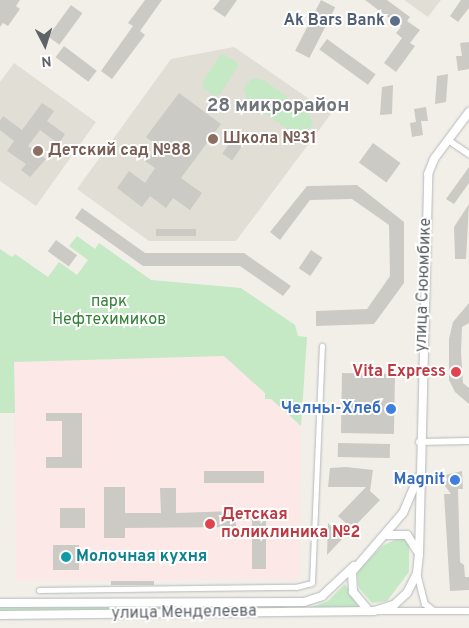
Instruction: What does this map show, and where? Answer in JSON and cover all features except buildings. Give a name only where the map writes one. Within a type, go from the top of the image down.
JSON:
[{"type":"street","name":"улица Сююмбике","points":[[419,556],[419,442],[428,174],[448,140],[469,112]]},
{"type":"street","points":[[448,140],[469,154]]},
{"type":"street","points":[[39,590],[296,587],[312,583],[322,346]]},
{"type":"street","points":[[419,442],[469,441]]},
{"type":"street","points":[[419,471],[408,506],[384,536],[354,566],[351,588],[371,611],[469,611]]},
{"type":"street","points":[[384,536],[407,535],[419,556],[417,572],[425,604],[435,611]]},
{"type":"street","name":"улица Менделеева","points":[[0,603],[304,602],[322,596],[354,566]]},
{"type":"street","points":[[371,611],[401,599],[417,572]]},
{"type":"street","name":"улица Менделеева","points":[[0,615],[371,611]]},
{"type":"shaded area","points":[[404,0],[441,0],[428,17]]},
{"type":"shaded area","name":"Школа №31","points":[[234,47],[331,114],[236,241],[149,241],[77,189],[171,59]]},
{"type":"shaded area","name":"Детский сад №88","points":[[14,63],[96,122],[36,206],[0,181],[0,82]]},
{"type":"shaded area","points":[[224,356],[301,426],[299,579],[16,581],[14,362]]},
{"type":"green space","points":[[221,54],[236,61],[238,66],[221,93],[215,96],[204,89],[202,83]]},
{"type":"green space","points":[[252,78],[264,80],[309,114],[313,123],[308,132],[294,134],[247,100],[244,88]]},
{"type":"green space","name":"парк Нефтехимиков","points":[[77,236],[95,249],[99,243],[151,280],[241,288],[295,325],[298,336],[307,337],[301,426],[271,399],[265,399],[265,393],[224,356],[14,362],[15,413],[0,413],[0,249],[12,257],[15,254],[48,277],[59,262],[77,275],[88,260],[69,246]]},
{"type":"green space","points":[[397,539],[404,539],[409,545],[409,572],[387,601],[372,603],[359,588],[357,572],[382,546]]},
{"type":"green space","points":[[345,584],[359,608],[307,609],[328,601]]},
{"type":"green space","points":[[286,604],[286,608],[0,612],[0,607]]},
{"type":"place","name":"Ak Bars Bank","points":[[395,21]]},
{"type":"place","name":"Школа №31","points":[[213,139]]},
{"type":"place","name":"Детский сад №88","points":[[38,151]]},
{"type":"place","name":"Vita Express","points":[[456,372]]},
{"type":"place","name":"Челны-Хлеб","points":[[391,409]]},
{"type":"place","name":"Magnit","points":[[455,480]]},
{"type":"place","name":"Детская поликлиника №2","points":[[210,524]]},
{"type":"place","name":"Молочная кухня","points":[[66,557]]},
{"type":"district","name":"28 микрорайон","points":[[278,107]]}]
